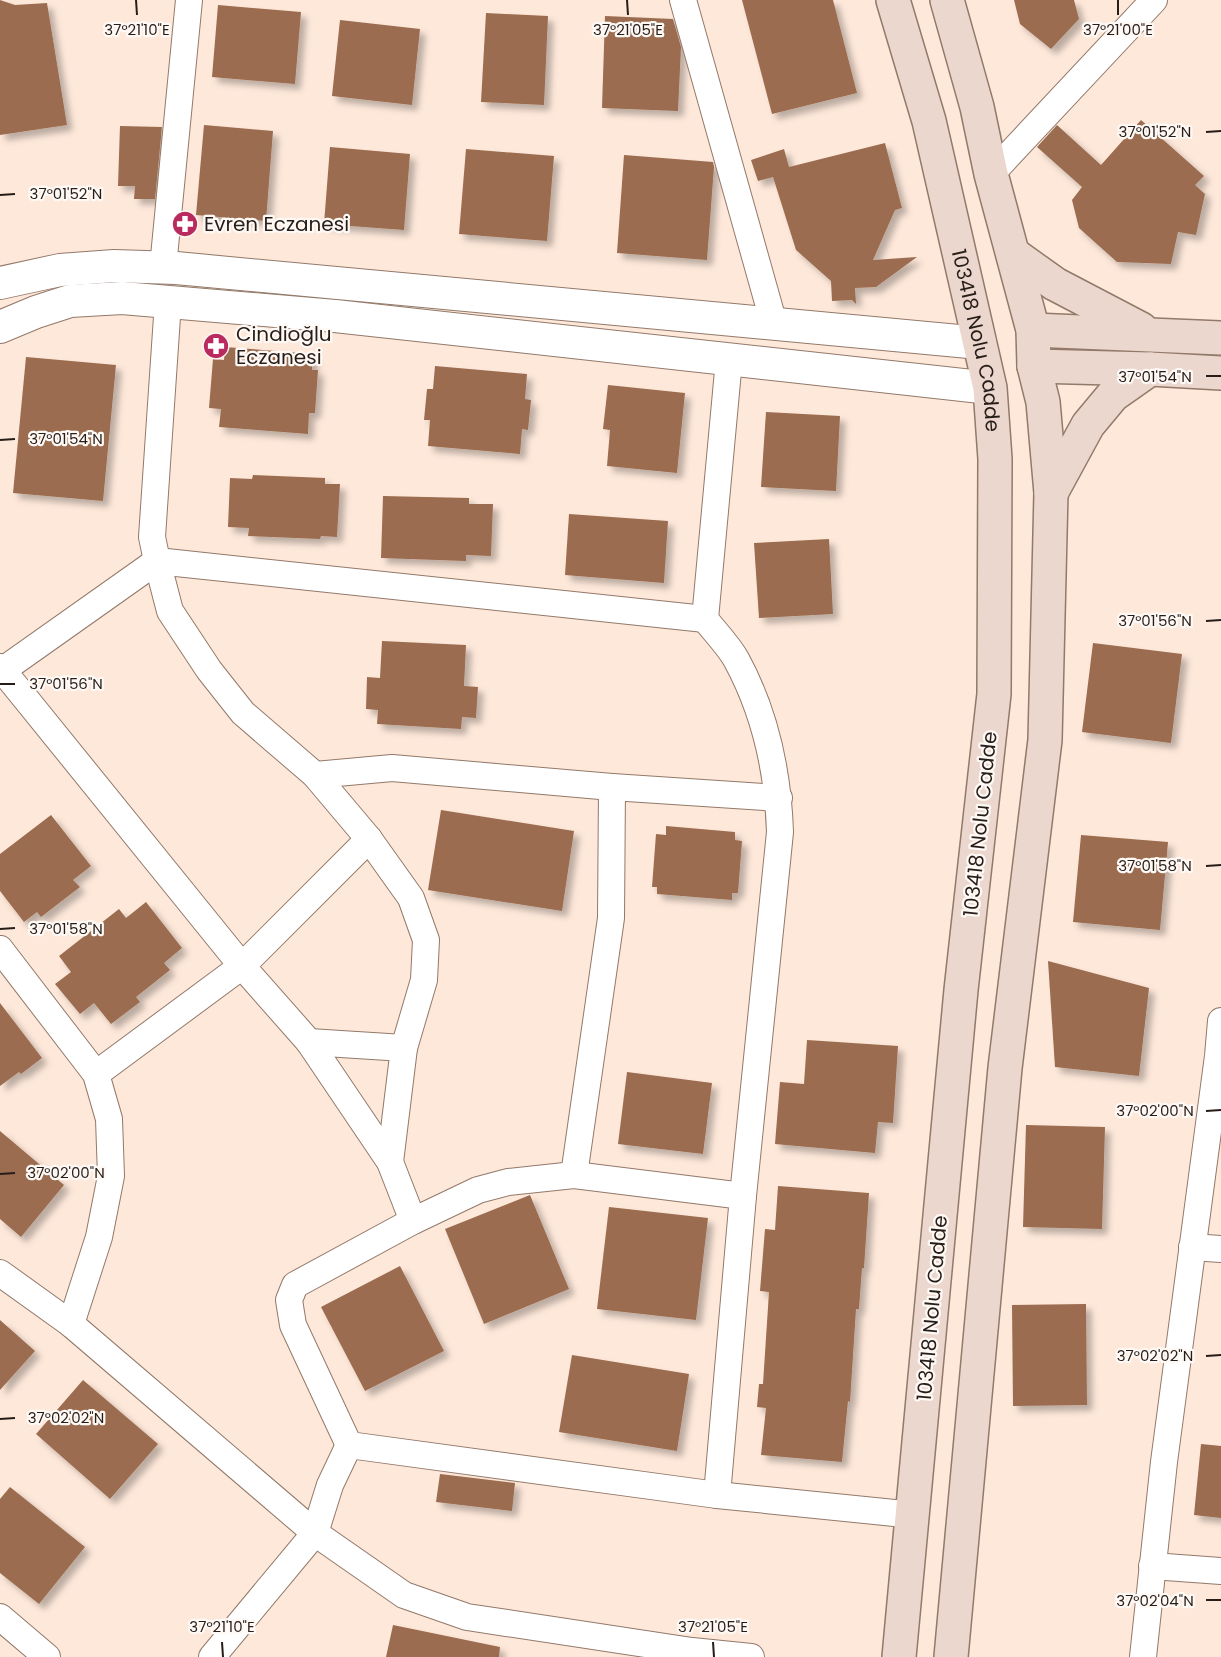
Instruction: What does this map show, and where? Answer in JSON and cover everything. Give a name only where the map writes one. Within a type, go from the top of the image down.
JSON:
[{"type":"main road","name":"103418 Nolu Cadde","points":[[893,0],[929,121],[980,343],[990,388],[995,459],[994,694],[962,990],[900,1657]]},
{"type":"main road","points":[[947,0],[977,107],[991,174],[1032,330],[1034,366],[1043,402],[1051,493],[1045,740],[1005,1068],[951,1657]]},
{"type":"main road","points":[[1013,254],[1055,284],[1150,334]]},
{"type":"main road","points":[[1032,330],[1221,338]]},
{"type":"main road","points":[[1034,366],[1221,373]]},
{"type":"main road","points":[[1051,493],[1088,425],[1113,395],[1150,369]]},
{"type":"street","points":[[163,267],[189,0]]},
{"type":"street","points":[[683,0],[774,324]]},
{"type":"street","points":[[991,174],[1154,0]]},
{"type":"street","points":[[0,284],[60,270],[114,266],[163,267],[980,343]]},
{"type":"street","points":[[0,327],[70,301],[122,298],[335,316],[990,388]]},
{"type":"street","points":[[168,302],[152,537],[170,611],[209,670],[243,713],[315,775],[369,839],[411,898],[426,940],[424,980],[404,1048],[390,1162]]},
{"type":"street","points":[[717,1495],[743,1196],[780,832],[779,798],[759,709],[735,658],[705,619],[729,360]]},
{"type":"street","points":[[413,1221],[390,1162],[309,1042],[242,966],[1,668],[156,561],[705,619]]},
{"type":"street","points":[[315,775],[392,768],[612,787],[779,798]]},
{"type":"street","points":[[574,1175],[611,918],[612,787]]},
{"type":"street","points":[[96,1074],[242,966],[369,839]]},
{"type":"street","points":[[0,949],[96,1074],[109,1119],[111,1176],[99,1237],[71,1324]]},
{"type":"street","points":[[1143,1657],[1152,1566],[1221,1021]]},
{"type":"street","points":[[309,1042],[404,1048]]},
{"type":"street","points":[[349,1444],[293,1325],[289,1300],[296,1285],[413,1221],[478,1190],[508,1182],[574,1175],[743,1196]]},
{"type":"street","points":[[1192,1247],[1221,1249]]},
{"type":"street","points":[[0,1273],[71,1324],[315,1533],[404,1595],[467,1617],[692,1654],[751,1657]]},
{"type":"street","points":[[349,1444],[717,1495],[914,1515]]},
{"type":"street","points":[[212,1657],[315,1533],[330,1485],[349,1444]]},
{"type":"street","points":[[1152,1566],[1221,1570]]},
{"type":"street","points":[[0,1617],[47,1657]]},
{"type":"building","points":[[0,0],[15,5],[47,3],[67,125],[0,135]]},
{"type":"building","points":[[742,0],[833,0],[857,93],[772,114]]},
{"type":"building","points":[[1014,0],[1074,0],[1079,19],[1051,49],[1020,24]]},
{"type":"building","points":[[218,5],[301,12],[295,84],[212,77]]},
{"type":"building","points":[[486,13],[548,16],[544,105],[481,102]]},
{"type":"building","points":[[605,16],[673,19],[681,47],[678,111],[602,108]]},
{"type":"building","points":[[340,20],[420,29],[412,105],[332,96]]},
{"type":"building","points":[[1141,120],[1204,176],[1195,185],[1205,194],[1196,235],[1178,232],[1171,264],[1117,262],[1079,228],[1072,200],[1082,187],[1037,147],[1057,125],[1101,165]]},
{"type":"building","points":[[204,125],[273,131],[266,221],[196,215]]},
{"type":"building","points":[[120,126],[162,127],[155,199],[134,199],[135,186],[118,186]]},
{"type":"building","points":[[885,143],[902,208],[895,210],[873,260],[917,257],[876,287],[855,288],[856,304],[852,300],[832,301],[831,281],[796,250],[773,177],[758,181],[751,160],[784,149],[789,167]]},
{"type":"building","points":[[330,147],[410,154],[404,230],[324,224]]},
{"type":"building","points":[[466,149],[554,156],[547,241],[459,234]]},
{"type":"building","points":[[624,155],[713,162],[707,260],[617,253]]},
{"type":"building","points":[[225,347],[313,354],[312,370],[318,370],[315,413],[309,413],[308,434],[219,427],[221,409],[209,408],[213,359],[224,360]]},
{"type":"building","points":[[26,357],[116,365],[103,501],[13,493]]},
{"type":"building","points":[[435,366],[527,374],[525,399],[531,400],[528,430],[522,429],[520,454],[428,446],[430,420],[424,420],[427,389],[433,389]]},
{"type":"building","points":[[608,385],[685,393],[677,473],[607,466],[610,430],[603,429]]},
{"type":"building","points":[[766,412],[840,416],[836,491],[761,487]]},
{"type":"building","points":[[253,475],[325,478],[325,484],[340,484],[337,537],[321,536],[320,539],[248,536],[249,528],[228,527],[230,478],[252,479]]},
{"type":"building","points":[[383,496],[469,498],[469,504],[493,504],[491,556],[466,555],[466,561],[381,558]]},
{"type":"building","points":[[569,514],[668,521],[664,583],[565,575]]},
{"type":"building","points":[[829,539],[833,614],[759,618],[754,543]]},
{"type":"building","points":[[382,641],[466,645],[464,686],[478,687],[476,718],[462,717],[461,729],[377,724],[378,710],[366,709],[367,677],[380,678]]},
{"type":"building","points":[[1093,643],[1182,654],[1171,743],[1082,732]]},
{"type":"building","points":[[441,810],[574,831],[562,911],[428,890]]},
{"type":"building","points":[[51,815],[91,866],[73,880],[80,887],[41,917],[37,912],[24,922],[0,891],[0,854]]},
{"type":"building","points":[[666,826],[735,832],[735,840],[742,841],[738,893],[732,893],[732,900],[657,894],[657,887],[652,887],[656,834],[666,835]]},
{"type":"building","points":[[1081,835],[1168,842],[1160,930],[1073,922]]},
{"type":"building","points":[[146,902],[182,948],[164,963],[170,970],[136,997],[140,1002],[111,1024],[94,1003],[80,1014],[55,984],[71,972],[59,956],[119,909],[126,918]]},
{"type":"building","points":[[1048,961],[1149,988],[1139,1076],[1055,1067]]},
{"type":"building","points":[[0,1003],[42,1058],[0,1086]]},
{"type":"building","points":[[807,1040],[898,1046],[893,1123],[878,1122],[875,1153],[775,1144],[780,1082],[804,1084]]},
{"type":"building","points":[[627,1072],[712,1083],[703,1154],[618,1144]]},
{"type":"building","points":[[1026,1125],[1105,1127],[1102,1229],[1023,1227]]},
{"type":"building","points":[[0,1131],[64,1185],[21,1237],[0,1219]]},
{"type":"building","points":[[778,1186],[869,1193],[864,1268],[862,1268],[859,1309],[856,1309],[850,1402],[848,1401],[842,1462],[761,1455],[766,1408],[757,1407],[759,1384],[763,1384],[769,1292],[760,1291],[765,1229],[775,1230]]},
{"type":"building","points":[[530,1195],[569,1289],[484,1324],[445,1229]]},
{"type":"building","points":[[609,1207],[708,1218],[696,1320],[597,1309]]},
{"type":"building","points":[[400,1266],[444,1351],[365,1391],[321,1307]]},
{"type":"building","points":[[1086,1304],[1087,1405],[1013,1406],[1012,1305]]},
{"type":"building","points":[[0,1320],[35,1351],[0,1390]]},
{"type":"building","points":[[572,1355],[689,1374],[677,1451],[559,1432]]},
{"type":"building","points":[[83,1380],[158,1444],[110,1499],[36,1434]]},
{"type":"building","points":[[1201,1444],[1221,1446],[1221,1518],[1194,1515]]},
{"type":"building","points":[[440,1474],[515,1483],[512,1511],[436,1502]]},
{"type":"building","points":[[10,1487],[85,1547],[39,1604],[0,1573],[0,1499]]},
{"type":"building","points":[[393,1625],[500,1647],[499,1657],[386,1657]]},
{"type":"place","name":"Evren Eczanesi","points":[[185,224]]},
{"type":"place","name":"Cindioğlu Eczanesi","points":[[216,346]]}]
